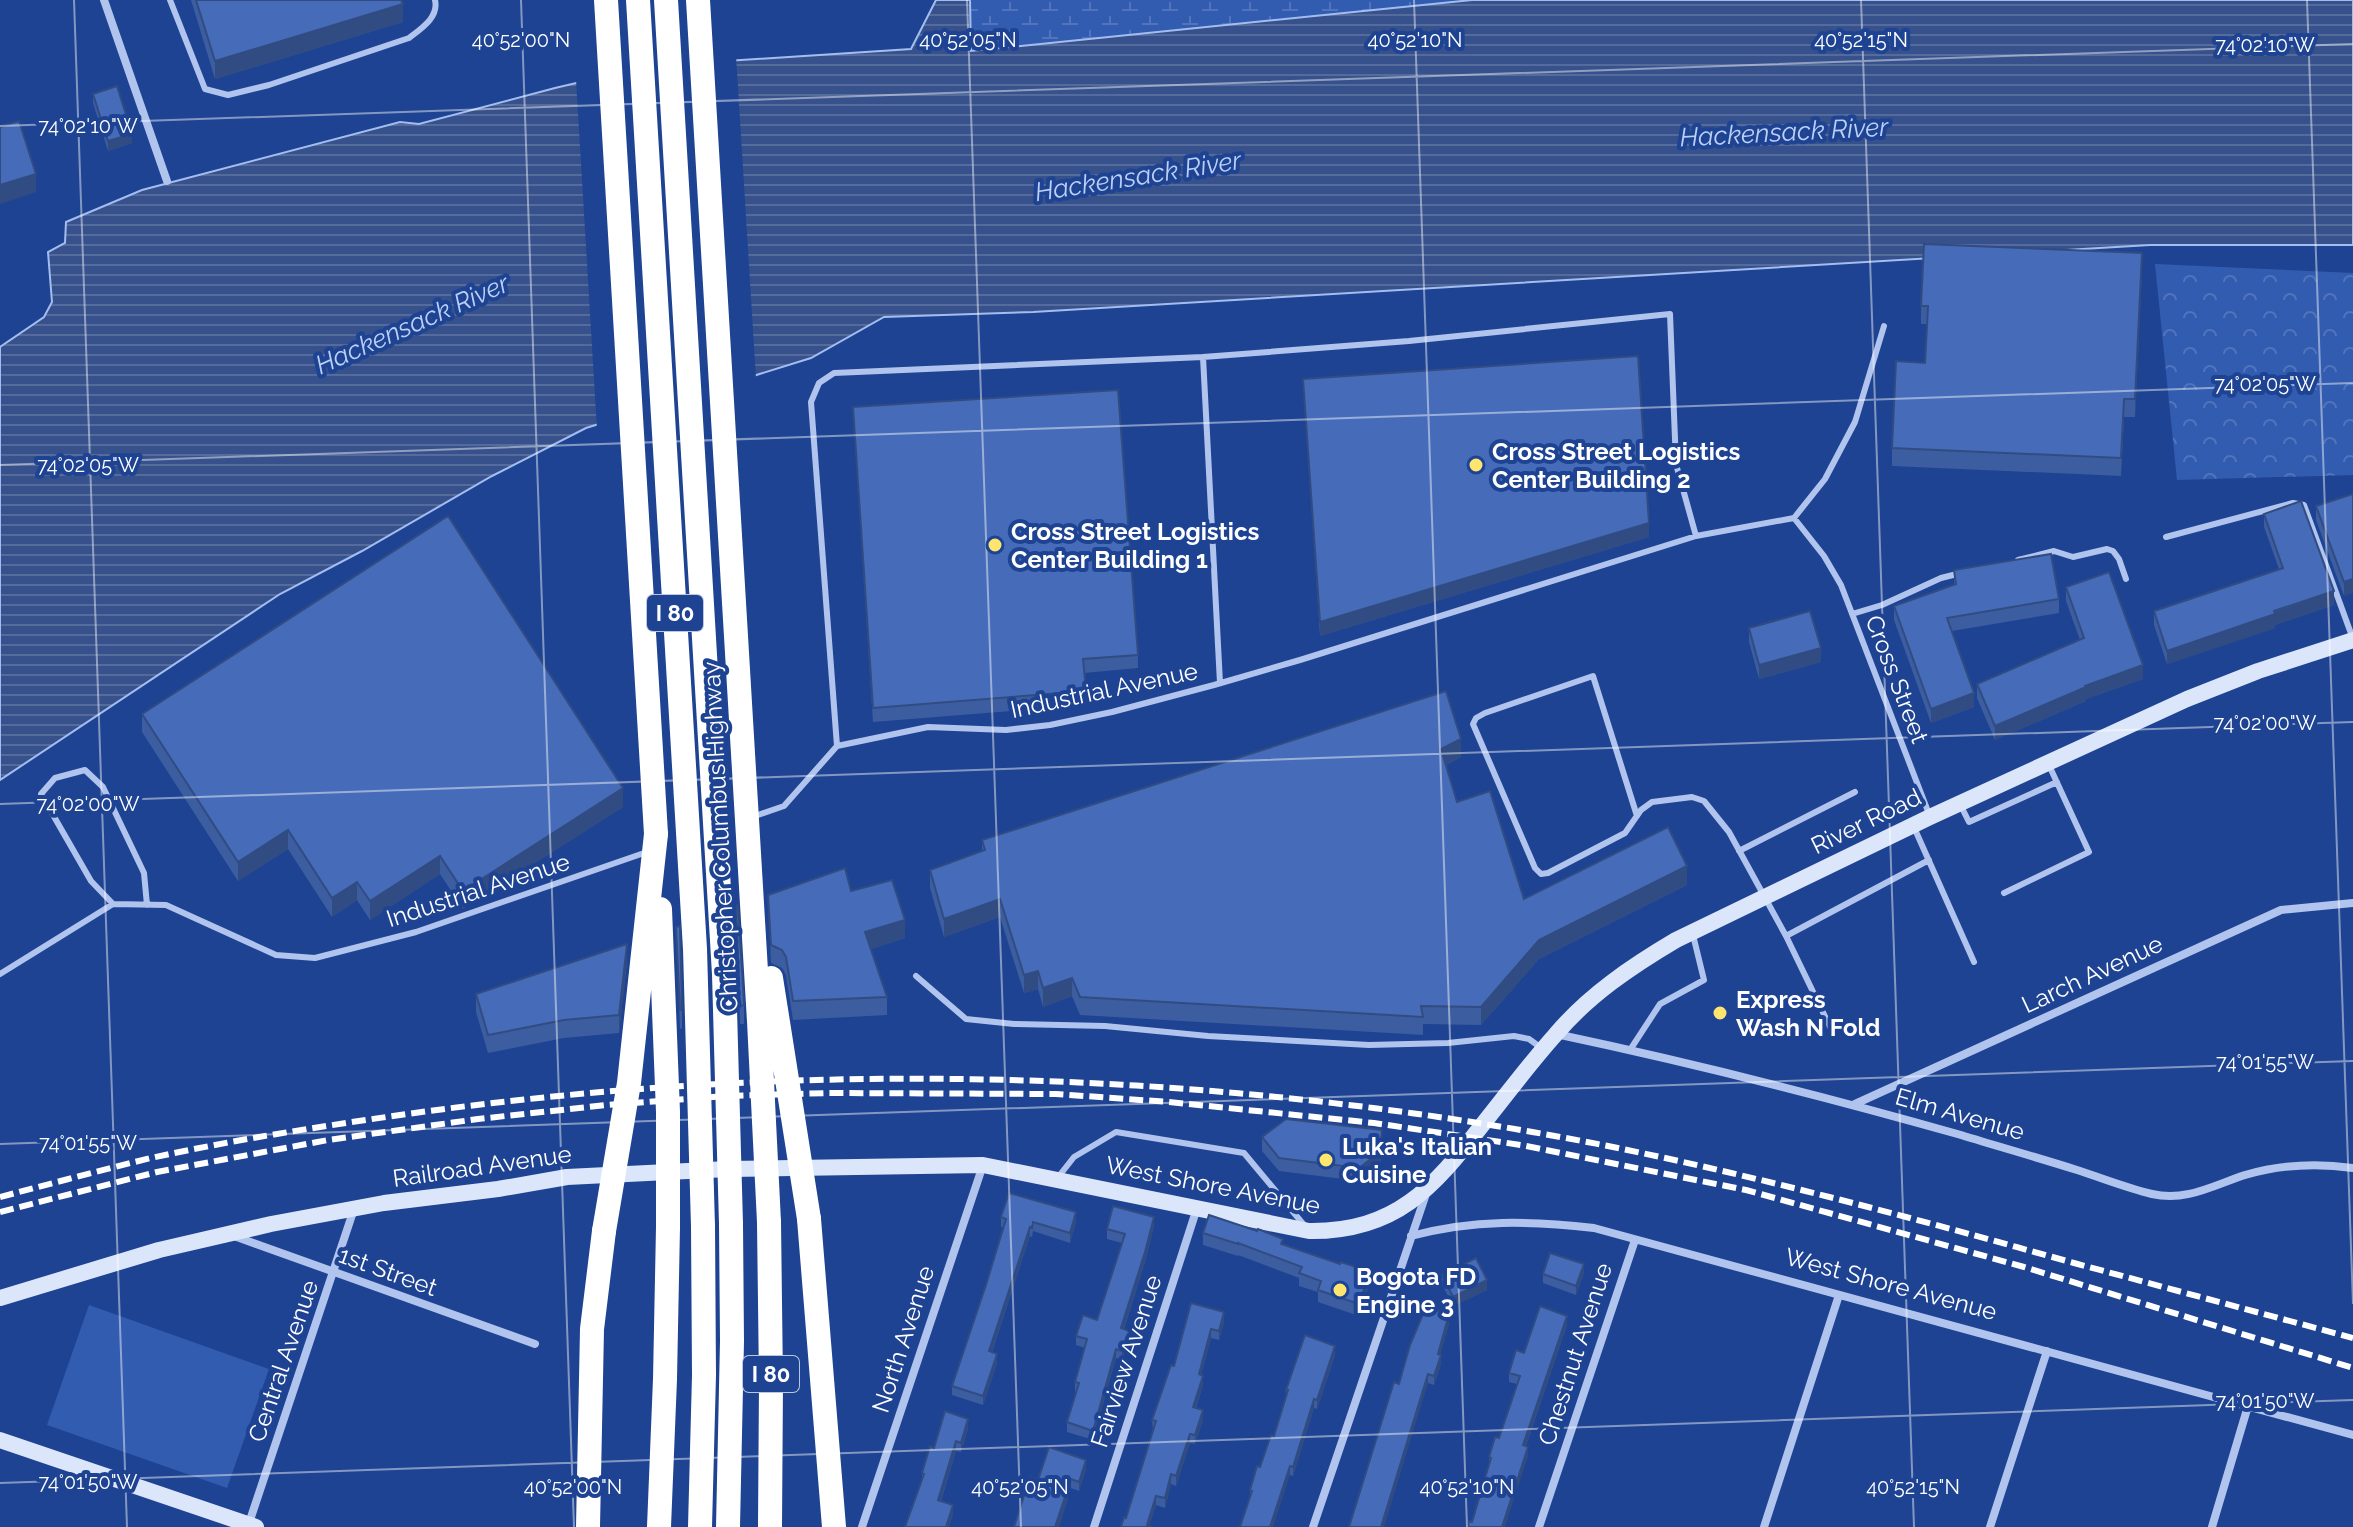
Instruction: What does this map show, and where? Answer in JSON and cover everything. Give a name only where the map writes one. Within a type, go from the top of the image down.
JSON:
[{"type":"highway","name":"I 80","points":[[606,0],[662,840],[668,1227],[659,1527]]},
{"type":"highway","name":"Christopher Columbus Highway","points":[[638,0],[700,1046],[704,1362],[700,1527]]},
{"type":"highway","name":"Christopher Columbus Highway","points":[[666,0],[723,959],[731,1224],[728,1527]]},
{"type":"highway","name":"Christopher Columbus Highway","points":[[698,0],[769,1222],[770,1527]]},
{"type":"highway","points":[[745,829],[809,1219],[834,1527]]},
{"type":"highway","points":[[588,1527],[591,1342],[596,1282],[631,1072],[662,840]]},
{"type":"main road","name":"River Road","points":[[1467,1145],[1556,1034],[1604,988],[1642,960],[1913,825],[2187,699],[2258,671],[2353,640]]},
{"type":"main road","name":"West Shore Avenue","points":[[983,1165],[1309,1231],[1339,1230],[1368,1223],[1396,1211],[1427,1190],[1467,1145]]},
{"type":"main road","name":"Railroad Avenue","points":[[0,1298],[159,1250],[228,1234],[354,1208],[567,1177],[728,1169],[983,1165]]},
{"type":"main road","points":[[0,1440],[251,1526]]},
{"type":"street","points":[[104,0],[167,181]]},
{"type":"street","name":"Larch Avenue","points":[[1854,1105],[2281,910],[2353,903]]},
{"type":"street","name":"Elm Avenue","points":[[1556,1034],[1854,1105],[2153,1194],[2174,1196],[2197,1193],[2246,1175],[2286,1167],[2353,1168]]},
{"type":"street","name":"North Avenue","points":[[862,1527],[983,1165]]},
{"type":"street","points":[[1313,1527],[1427,1190]]},
{"type":"street","name":"Fairview Avenue","points":[[1094,1527],[1197,1207]]},
{"type":"street","name":"Central Avenue","points":[[251,1526],[354,1208]]},
{"type":"street","name":"West Shore Avenue","points":[[1411,1236],[1494,1222],[1536,1222],[1594,1228],[2353,1435]]},
{"type":"street","name":"1st Street","points":[[228,1234],[535,1344]]},
{"type":"street","name":"Chestnut Avenue","points":[[1539,1527],[1635,1240]]},
{"type":"street","points":[[1764,1527],[1839,1295]]},
{"type":"street","points":[[1990,1527],[2047,1351]]},
{"type":"street","points":[[2212,1527],[2248,1406]]},
{"type":"lane","points":[[170,0],[205,89],[228,95],[301,76],[409,38],[433,15],[437,6],[435,0]]},
{"type":"lane","points":[[745,829],[784,806],[837,746],[811,402],[819,383],[834,373],[1203,357],[1409,341],[1670,314],[1676,464],[1696,536]]},
{"type":"lane","points":[[1794,518],[1825,479],[1855,422],[1884,326]]},
{"type":"lane","points":[[1203,357],[1220,683]]},
{"type":"lane","points":[[2166,537],[2293,503],[2304,505],[2353,640]]},
{"type":"lane","name":"Industrial Avenue","points":[[837,746],[928,727],[1006,730],[1050,725],[1112,712],[1220,683],[1696,536],[1794,518]]},
{"type":"lane","name":"Cross Street","points":[[1794,518],[1824,556],[1841,585],[1930,817]]},
{"type":"lane","points":[[2012,561],[2054,551],[2073,557],[2107,549],[2119,559],[2126,579]]},
{"type":"lane","points":[[1852,614],[1882,605],[1941,578],[1970,571]]},
{"type":"lane","points":[[1637,816],[1593,676],[1476,718],[1473,724],[1535,868],[1541,874],[1625,833],[1652,802],[1692,797],[1704,801],[1729,832],[1786,936],[1833,1033]]},
{"type":"lane","points":[[2004,893],[2089,852],[2048,763]]},
{"type":"lane","points":[[0,974],[113,904],[91,881],[41,794],[55,778],[85,770],[103,787],[144,873],[147,905]]},
{"type":"lane","points":[[1960,803],[1969,822],[2057,782]]},
{"type":"lane","points":[[1739,851],[1855,792]]},
{"type":"lane","points":[[712,830],[726,825]]},
{"type":"lane","points":[[1913,825],[1974,962]]},
{"type":"lane","points":[[683,840],[698,835]]},
{"type":"lane","name":"Industrial Avenue","points":[[113,904],[166,905],[276,955],[315,958],[416,932],[662,840]]},
{"type":"lane","points":[[1786,936],[1929,860]]},
{"type":"lane","points":[[1630,1050],[1660,1004],[1704,980],[1693,932]]},
{"type":"lane","points":[[916,976],[966,1019],[1369,1045],[1448,1043],[1514,1036],[1529,1039],[1543,1049]]},
{"type":"lane","points":[[1056,1179],[1074,1157],[1116,1132],[1244,1153],[1309,1231]]},
{"type":"green space","points":[[970,0],[1472,0],[970,51]]},
{"type":"green space","points":[[2155,264],[2353,273],[2353,475],[2177,480]]},
{"type":"green space","points":[[89,1305],[269,1369],[227,1488],[47,1425]]},
{"type":"water","name":"Hackensack River","points":[[936,0],[970,0],[971,51],[1472,0],[2353,0],[2353,245],[2150,245],[1033,312],[884,317],[811,358],[586,428],[492,476],[280,594],[0,780],[0,347],[44,317],[52,302],[48,252],[65,243],[66,222],[142,190],[400,122],[419,124],[649,66],[911,49]]},
{"type":"pier","points":[[736,56],[756,379],[597,429],[576,79],[648,62]]},
{"type":"building","points":[[196,0],[401,0],[403,4],[215,61]]},
{"type":"building","points":[[117,86],[132,134],[108,141],[93,94]]},
{"type":"building","points":[[19,121],[36,174],[0,185],[0,127]]},
{"type":"building","points":[[1924,244],[2142,253],[2135,399],[2124,399],[2121,458],[1892,448],[1896,361],[1925,363],[1928,306],[1921,306]]},
{"type":"building","name":"Cross Street Logistics Center Building 2","points":[[1638,356],[1649,523],[1320,622],[1303,379]]},
{"type":"building","name":"Cross Street Logistics Center Building 1","points":[[1118,390],[1138,655],[1083,659],[1086,691],[873,708],[853,407]]},
{"type":"building","points":[[2353,494],[2353,579],[2344,582],[2316,506]]},
{"type":"building","points":[[2301,501],[2334,591],[2167,651],[2154,611],[2283,568],[2264,514]]},
{"type":"building","points":[[448,516],[623,788],[463,891],[440,856],[370,901],[357,882],[332,898],[288,830],[238,862],[142,714]]},
{"type":"building","points":[[2051,554],[2059,599],[1947,618],[1974,693],[1931,709],[1894,606],[1956,584],[1954,570]]},
{"type":"building","points":[[2109,572],[2143,665],[2085,686],[1995,726],[1977,684],[2084,638],[2066,587]]},
{"type":"building","points":[[1810,611],[1821,648],[1759,665],[1749,628]]},
{"type":"building","points":[[1446,691],[1461,739],[1441,749],[1457,802],[1490,791],[1524,899],[1668,827],[1687,866],[1539,940],[1481,1007],[1421,1006],[1423,1017],[1080,997],[1072,978],[1043,988],[1038,971],[1024,975],[1000,899],[944,919],[930,870],[985,850],[982,840]]},
{"type":"building","points":[[845,868],[851,891],[892,880],[905,920],[865,932],[887,997],[793,1001],[786,957],[782,950],[771,945],[768,895]]},
{"type":"building","points":[[736,906],[744,1005],[740,1006]]},
{"type":"building","points":[[680,926],[682,1010],[676,927]]},
{"type":"building","points":[[627,944],[619,1015],[564,1020],[488,1035],[476,994]]},
{"type":"building","points":[[1286,1119],[1382,1130],[1380,1152],[1359,1168],[1279,1158],[1262,1137]]},
{"type":"building","points":[[1009,1193],[1076,1212],[1070,1233],[1033,1222],[1030,1227],[989,1351],[997,1354],[983,1396],[952,1386],[1006,1219],[1001,1217]]},
{"type":"building","points":[[1113,1206],[1154,1217],[1121,1328],[1129,1331],[1122,1351],[1116,1349],[1093,1431],[1067,1422],[1079,1383],[1075,1382],[1087,1339],[1076,1336],[1083,1315],[1097,1320],[1125,1234],[1107,1229]]},
{"type":"building","points":[[1209,1215],[1283,1239],[1281,1244],[1359,1268],[1369,1274],[1359,1304],[1318,1290],[1321,1281],[1299,1273],[1302,1267],[1203,1233]]},
{"type":"building","points":[[1550,1253],[1584,1264],[1576,1286],[1543,1274]]},
{"type":"building","points":[[1476,1258],[1487,1280],[1453,1297],[1442,1275]]},
{"type":"building","points":[[1191,1303],[1224,1312],[1219,1331],[1211,1329],[1199,1374],[1203,1376],[1193,1407],[1203,1410],[1195,1435],[1190,1434],[1176,1476],[1171,1474],[1165,1498],[1156,1496],[1147,1525],[1152,1527],[1121,1527],[1156,1421],[1152,1420],[1171,1365],[1174,1366]]},
{"type":"building","points":[[1540,1306],[1567,1316],[1523,1445],[1528,1447],[1502,1527],[1468,1527],[1495,1437],[1499,1438],[1520,1376],[1509,1373],[1516,1350],[1524,1353]]},
{"type":"building","points":[[1426,1307],[1449,1314],[1434,1376],[1428,1374],[1381,1527],[1349,1527],[1394,1382],[1399,1384],[1410,1345]]},
{"type":"building","points":[[1305,1335],[1335,1346],[1317,1400],[1314,1399],[1270,1527],[1240,1527],[1257,1466],[1260,1467],[1271,1435],[1274,1436]]},
{"type":"building","points":[[945,1411],[968,1419],[961,1443],[956,1441],[938,1500],[953,1505],[946,1527],[905,1527],[924,1474],[930,1446],[934,1448]]},
{"type":"building","points":[[1049,1447],[1086,1460],[1079,1482],[1071,1479],[1055,1527],[1014,1527],[1030,1477],[1038,1480]]},
{"type":"railway","points":[[0,1197],[151,1158],[244,1140],[400,1115],[551,1097],[702,1085],[854,1079],[1006,1080],[1157,1087],[1308,1100],[1459,1120],[1608,1146],[1842,1200],[2353,1338]]},
{"type":"railway","points":[[0,1212],[157,1172],[328,1140],[478,1119],[727,1096],[1056,1094],[1374,1123],[1521,1145],[1746,1190],[2024,1267],[2353,1368]]},
{"type":"place","name":"Cross Street Logistics Center Building 2","points":[[1476,465]]},
{"type":"place","name":"Cross Street Logistics Center Building 1","points":[[995,545]]},
{"type":"place","name":"Express Wash N Fold","points":[[1720,1013]]},
{"type":"place","name":"Luka's Italian Cuisine","points":[[1326,1160]]},
{"type":"place","name":"Bogota FD Engine 3","points":[[1340,1290]]}]
